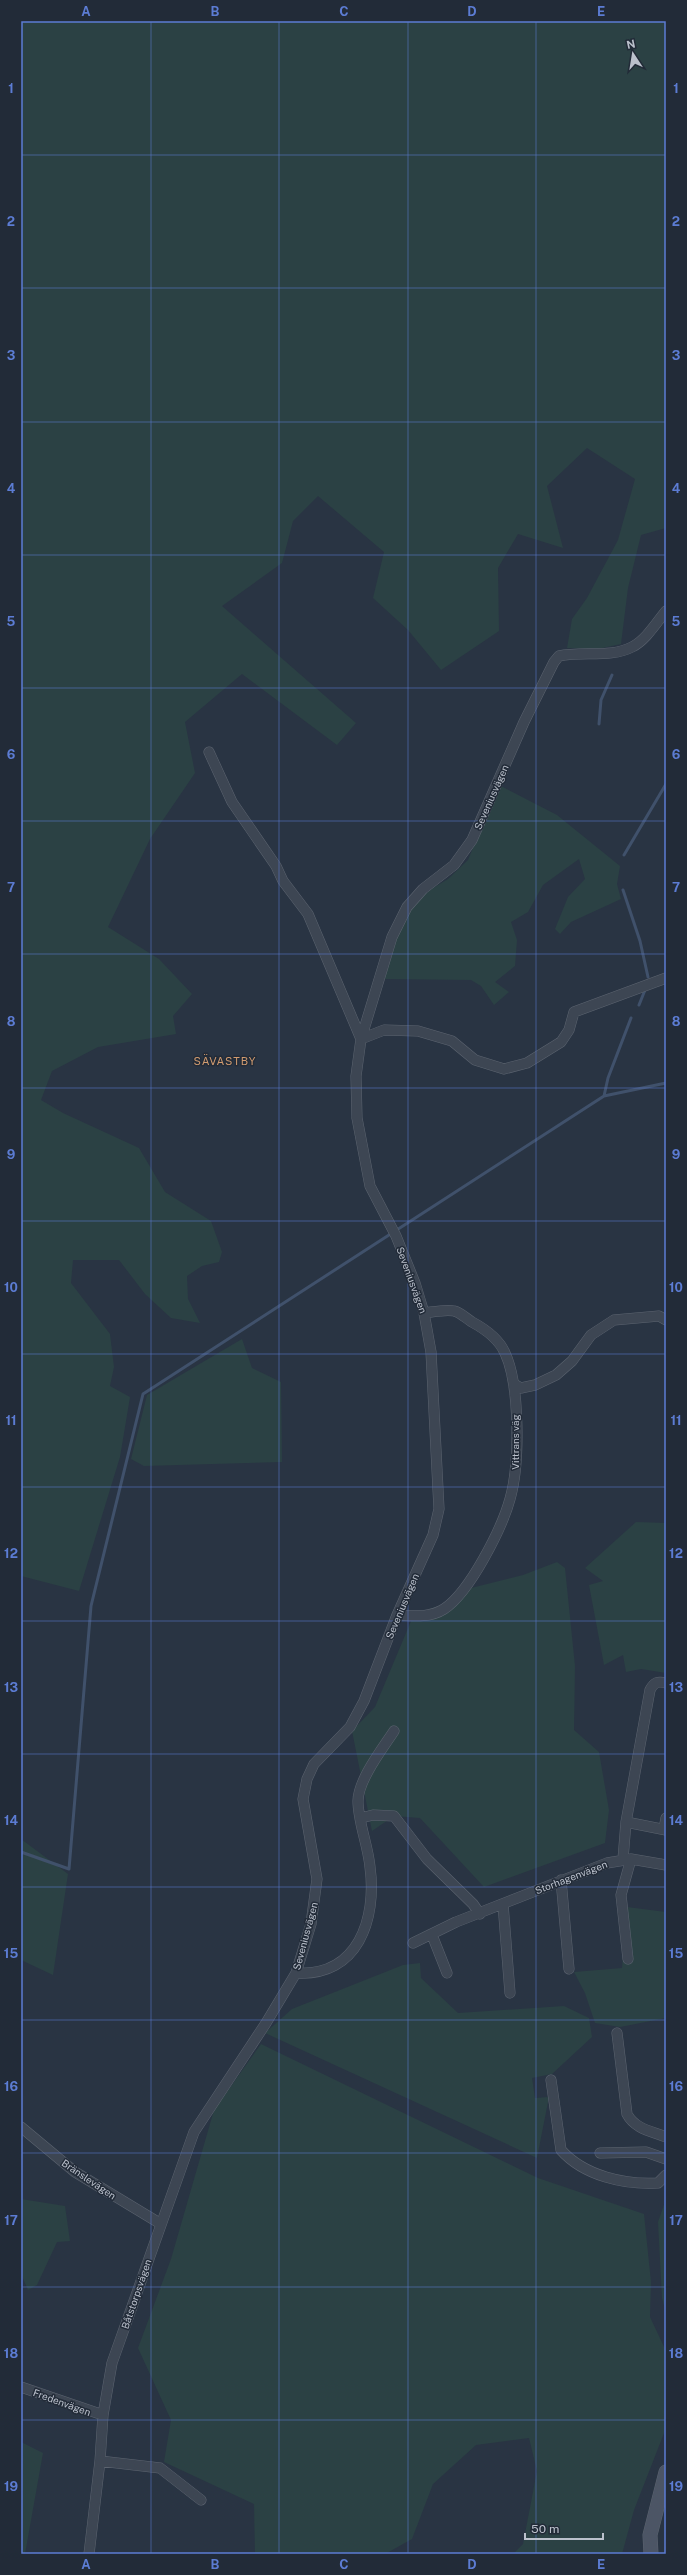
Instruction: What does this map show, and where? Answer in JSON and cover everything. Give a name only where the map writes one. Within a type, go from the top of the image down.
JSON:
[{"type":"street","name":"Seveniusvägen","points":[[194,2132],[266,2024],[296,1973],[310,1924],[317,1879],[303,1799],[307,1779],[314,1764],[350,1726],[364,1701],[397,1615],[433,1535],[439,1509],[431,1352],[424,1313],[396,1236],[370,1186],[358,1124],[356,1076],[361,1039],[392,937],[407,907],[423,889],[454,865],[472,840],[524,722],[554,662],[559,656],[578,652],[614,653],[633,647],[645,637],[666,611]]},
{"type":"street","points":[[209,752],[232,802],[276,866],[283,881],[308,914],[361,1039],[384,1030],[418,1031],[452,1041],[475,1060],[504,1069],[527,1063],[561,1042],[569,1030],[574,1012],[666,978]]},
{"type":"street","name":"Vittrans väg","points":[[397,1615],[420,1616],[443,1609],[462,1592],[485,1555],[510,1499],[515,1473],[514,1384],[504,1352],[498,1341],[481,1327],[454,1311],[424,1313]]},
{"type":"street","points":[[514,1384],[521,1388],[535,1385],[556,1375],[572,1360],[591,1335],[614,1320],[659,1316],[666,1320]]},
{"type":"street","points":[[628,1959],[622,1895],[627,1859],[626,1822],[650,1690],[653,1684],[659,1681],[666,1683]]},
{"type":"street","points":[[296,1973],[311,1974],[347,1958],[354,1950],[368,1923],[370,1867],[358,1800],[365,1779],[394,1732]]},
{"type":"street","points":[[361,1818],[374,1815],[394,1816],[404,1826],[412,1842],[473,1904],[480,1914]]},
{"type":"street","points":[[626,1822],[665,1830],[666,1818]]},
{"type":"street","name":"Storhagenvägen","points":[[413,1943],[456,1922],[480,1914],[561,1880],[627,1859],[666,1865]]},
{"type":"street","points":[[561,1880],[569,1970]]},
{"type":"street","points":[[503,1904],[510,1993]]},
{"type":"street","points":[[432,1935],[446,1973]]},
{"type":"street","points":[[617,2033],[627,2114],[631,2121],[640,2128],[666,2136]]},
{"type":"street","points":[[551,2080],[561,2150],[568,2158],[584,2168],[620,2182],[645,2184],[658,2183],[666,2175]]},
{"type":"street","name":"Bränslevägen","points":[[21,2127],[75,2172],[161,2224]]},
{"type":"street","name":"Båtstorpsvägen","points":[[89,2554],[100,2461],[103,2415],[112,2364],[194,2132]]},
{"type":"street","points":[[600,2153],[646,2152],[666,2159]]},
{"type":"street","points":[[645,2184],[646,2195]]},
{"type":"street","name":"Fredenvägen","points":[[21,2387],[103,2415]]},
{"type":"street","points":[[100,2461],[160,2468],[201,2500]]},
{"type":"street","points":[[651,2554],[650,2535],[666,2472]]},
{"type":"green space","points":[[21,21],[666,21],[666,528],[641,535],[628,588],[621,644],[598,649],[567,648],[572,619],[587,598],[618,540],[635,479],[587,448],[547,486],[563,548],[518,534],[498,568],[499,631],[441,670],[408,630],[373,598],[384,552],[318,496],[293,521],[282,563],[222,606],[356,723],[337,745],[242,674],[185,722],[195,773],[150,839],[108,927],[159,959],[192,994],[173,1016],[176,1034],[98,1047],[52,1071],[41,1100],[63,1113],[139,1148],[165,1192],[211,1221],[222,1252],[219,1262],[202,1266],[187,1276],[188,1299],[200,1323],[171,1318],[145,1294],[119,1260],[73,1260],[71,1283],[110,1334],[114,1367],[110,1386],[130,1397],[120,1457],[79,1591],[21,1576]]},
{"type":"green space","points":[[499,785],[557,815],[620,866],[617,884],[621,899],[571,922],[560,934],[555,929],[568,897],[585,879],[579,859],[543,885],[528,912],[511,922],[517,940],[515,966],[495,982],[509,992],[494,1005],[481,986],[471,980],[382,979],[402,922],[423,894],[448,879],[468,860]]},
{"type":"green space","points":[[242,1339],[252,1368],[281,1382],[282,1462],[144,1466],[131,1459],[147,1395]]},
{"type":"green space","points":[[636,1522],[666,1523],[666,1673],[641,1669],[626,1672],[623,1655],[604,1665],[589,1585],[603,1581],[585,1568]]},
{"type":"green space","points":[[557,1562],[565,1568],[575,1666],[574,1730],[599,1752],[609,1810],[605,1843],[484,1887],[420,1818],[394,1816],[372,1831],[352,1731],[375,1707],[414,1614],[454,1601],[471,1588],[523,1575]]},
{"type":"green space","points":[[21,1839],[68,1874],[53,1975],[21,1960]]},
{"type":"green space","points":[[627,1907],[666,1912],[666,2018],[620,2027],[595,2023],[585,1993],[574,1972],[622,1968]]},
{"type":"green space","points":[[420,1963],[421,1978],[458,2013],[564,2006],[589,2018],[592,2037],[552,2074],[532,2078],[535,2098],[549,2097],[537,2158],[265,2033],[292,2009],[403,1965]]},
{"type":"green space","points":[[261,2044],[538,2178],[644,2214],[651,2282],[650,2317],[666,2351],[666,2428],[634,2510],[622,2554],[513,2554],[523,2544],[537,2471],[529,2438],[476,2445],[433,2484],[412,2539],[385,2554],[255,2554],[254,2504],[164,2462],[171,2420],[138,2348],[171,2259],[214,2110]]},
{"type":"green space","points":[[21,2199],[65,2206],[70,2241],[57,2242],[37,2285],[28,2290],[21,2274]]},
{"type":"green space","points":[[666,2199],[666,2313],[662,2298],[658,2222]]},
{"type":"green space","points":[[21,2442],[43,2453],[25,2554],[21,2554]]},
{"type":"waterway","points":[[599,724],[601,700],[612,675]]},
{"type":"waterway","points":[[624,855],[666,784]]},
{"type":"waterway","points":[[623,890],[640,941],[648,977]]},
{"type":"waterway","points":[[639,1005],[645,990]]},
{"type":"waterway","points":[[604,1096],[608,1078],[631,1018]]},
{"type":"waterway","points":[[21,1852],[69,1869],[91,1606],[143,1394],[604,1096],[666,1083]]},
{"type":"district","name":"SÄVASTBY","points":[[225,1061]]}]
